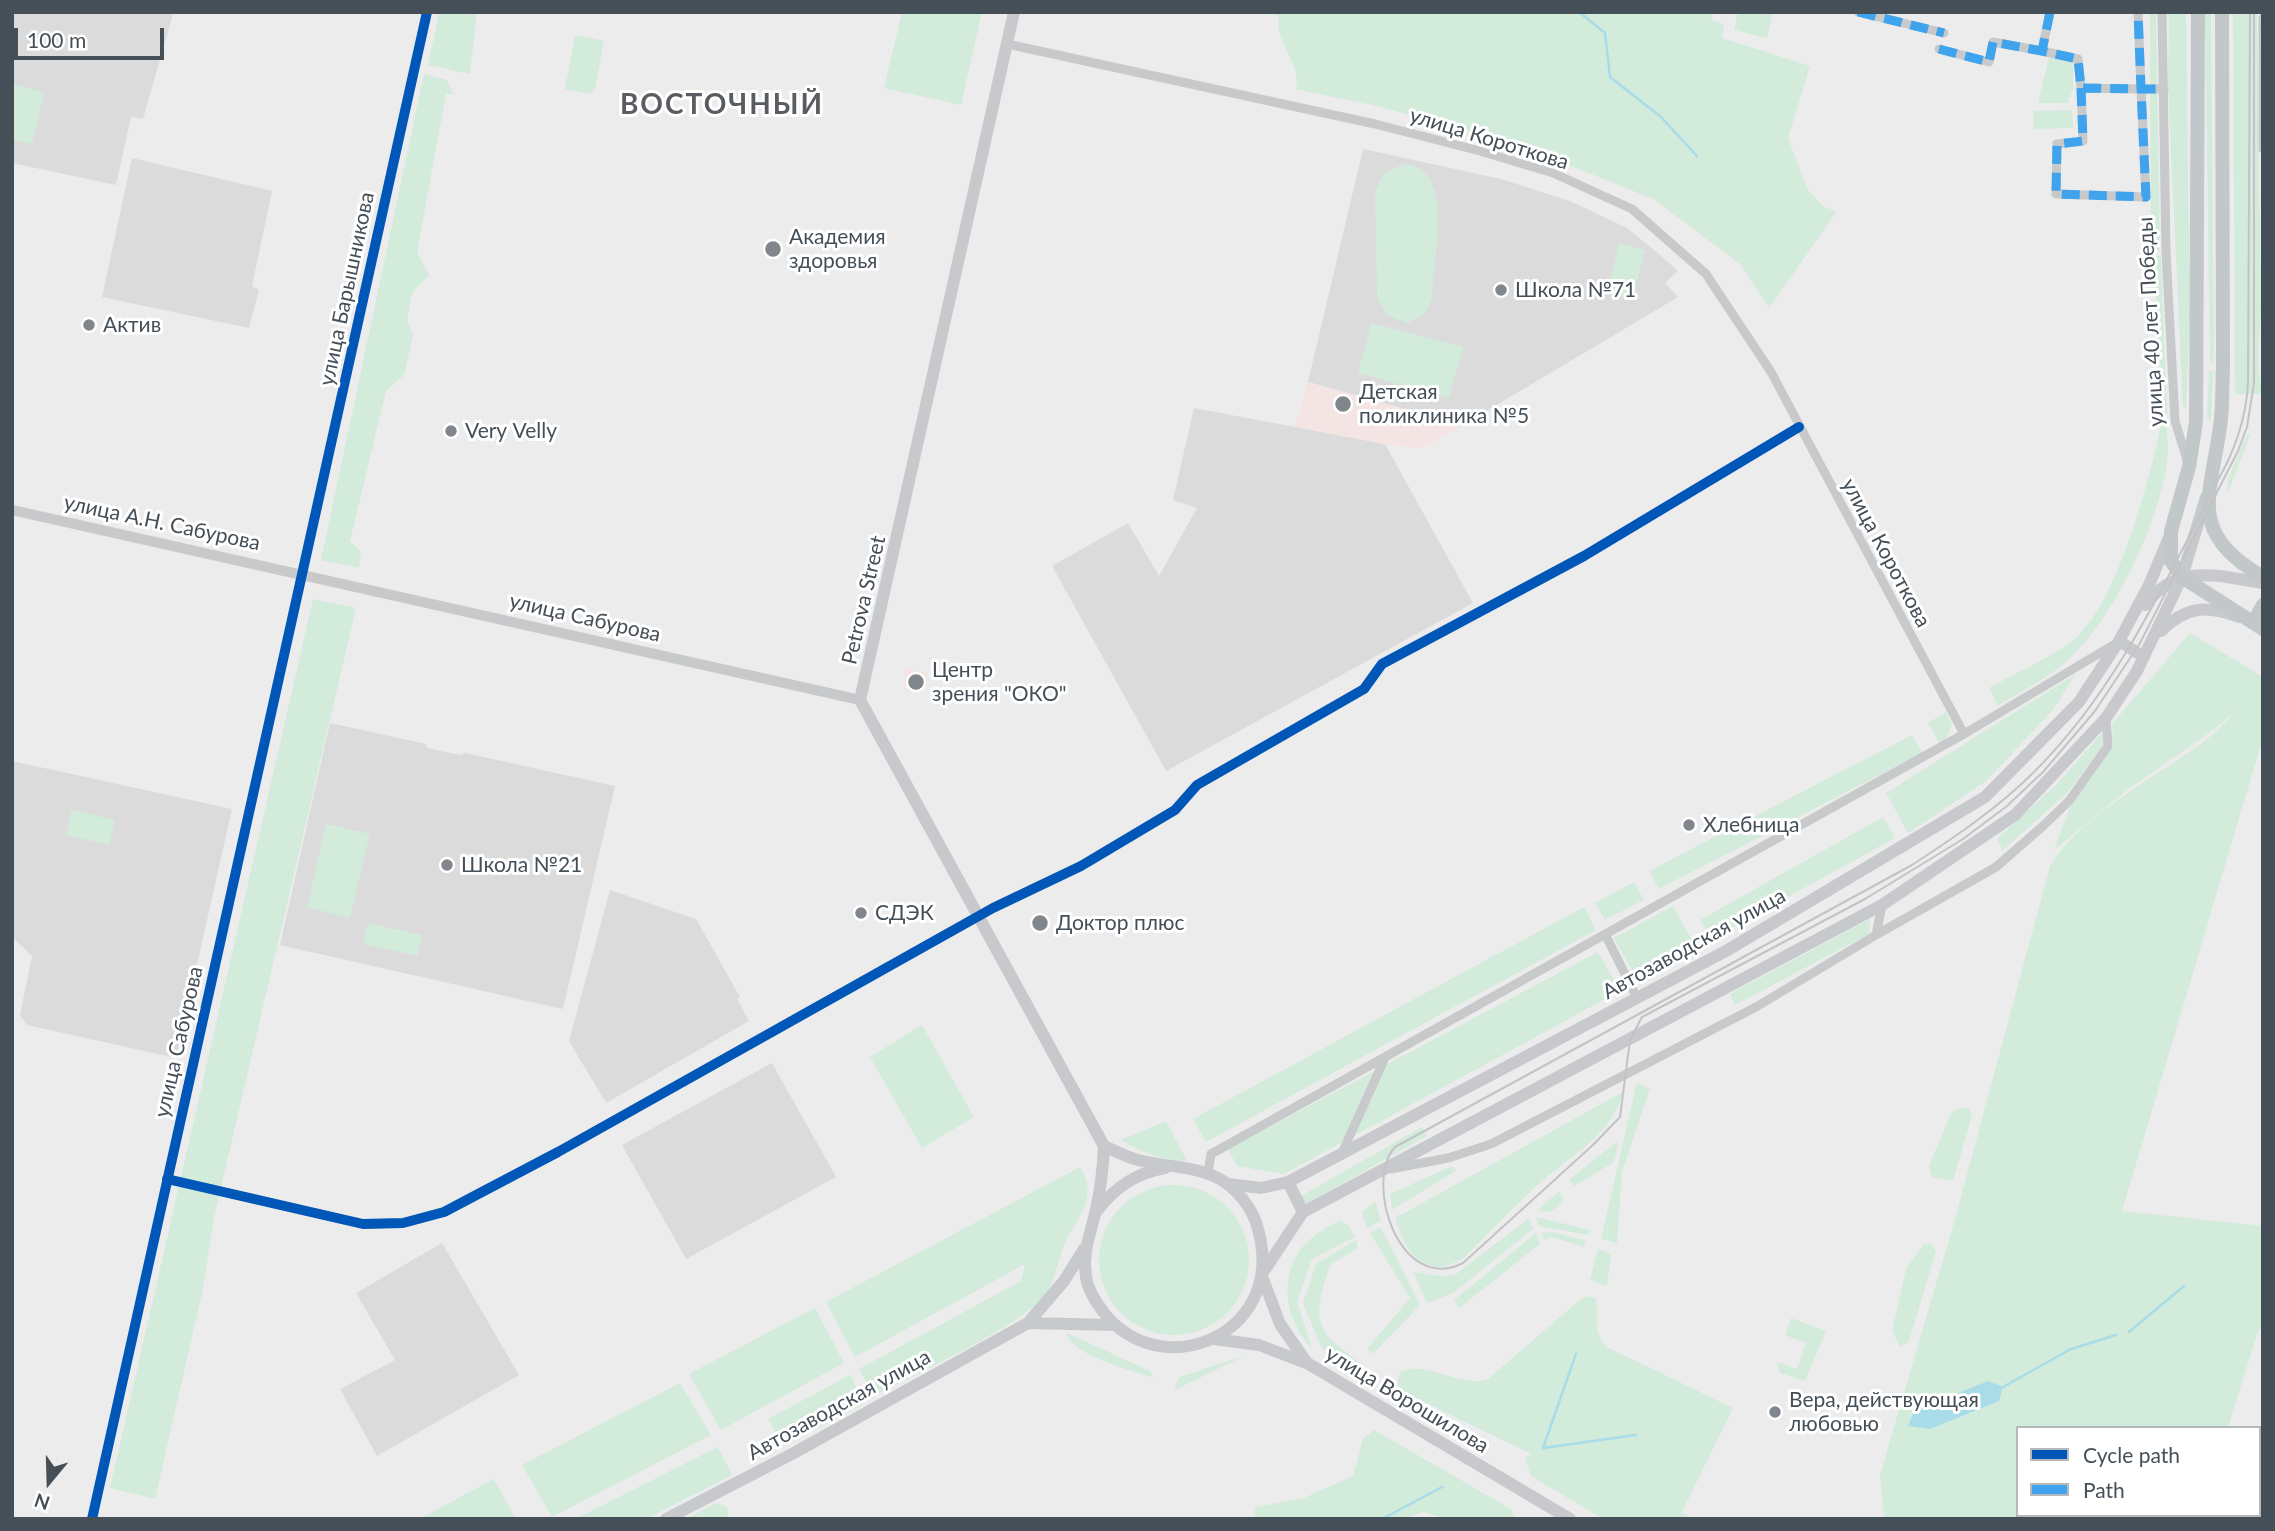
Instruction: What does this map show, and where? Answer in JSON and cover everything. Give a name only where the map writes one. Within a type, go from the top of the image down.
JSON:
[{"type":"main road","name":"Petrova Street","points":[[860,700],[1014,12]]},
{"type":"main road","name":"улица 40 лет Победы","points":[[2189,467],[2196,422],[2198,366],[2198,12]]},
{"type":"main road","points":[[1084,1249],[1087,1280],[1097,1304],[1114,1325],[1145,1345],[1188,1347],[1214,1339],[1236,1324],[1252,1304],[1263,1275],[1303,1212],[1882,905],[1970,849],[2019,812],[2106,718],[2156,636],[2182,577],[2207,492],[2221,424],[2222,12]]},
{"type":"main road","points":[[2198,366],[2223,366]]},
{"type":"main road","points":[[2189,467],[2171,531],[2171,561],[2182,577],[2258,626]]},
{"type":"main road","points":[[2207,492],[2209,520],[2217,537],[2238,561],[2263,580]]},
{"type":"main road","name":"Автозаводская улица","points":[[1228,1184],[1261,1188],[1288,1182],[1726,951],[1985,797],[2079,702],[2119,641],[2149,585],[2171,531]]},
{"type":"main road","points":[[2144,657],[2119,641],[2156,590],[2182,577],[2211,575],[2263,580]]},
{"type":"main road","points":[[2258,626],[2263,606]]},
{"type":"main road","points":[[2156,636],[2178,616],[2194,608],[2215,610],[2258,626]]},
{"type":"main road","points":[[860,700],[1104,1146],[1102,1181],[1084,1249],[1064,1281],[1028,1323]]},
{"type":"main road","points":[[1104,1146],[1136,1160],[1208,1173],[1228,1184],[1247,1203],[1259,1227],[1263,1275]]},
{"type":"main road","points":[[1095,1214],[1109,1195],[1128,1180],[1149,1171],[1173,1167]]},
{"type":"main road","points":[[1288,1182],[1303,1212]]},
{"type":"main road","name":"улица Ворошилова","points":[[1263,1275],[1280,1324],[1307,1363],[1570,1519]]},
{"type":"main road","points":[[1028,1323],[1065,1321],[1114,1325]]},
{"type":"main road","name":"Автозаводская улица","points":[[666,1519],[792,1454],[1028,1323]]},
{"type":"main road","points":[[1214,1339],[1259,1345],[1307,1363]]},
{"type":"street","name":"улица Барышникова","points":[[303,574],[427,12]]},
{"type":"street","points":[[1858,12],[1944,33]]},
{"type":"street","points":[[2042,51],[2050,12]]},
{"type":"street","points":[[1939,49],[1989,62],[1993,42],[2078,59],[2083,141],[2057,144],[2056,194],[2146,197],[2138,12]]},
{"type":"street","name":"улица 40 лет Победы","points":[[2162,12],[2166,251],[2175,421],[2189,467]]},
{"type":"street","points":[[2263,18],[2263,149]]},
{"type":"street","name":"улица Короткова","points":[[1007,44],[1376,124],[1480,151],[1552,173],[1632,209],[1706,274],[1771,372],[1964,734]]},
{"type":"street","points":[[2081,88],[2164,89]]},
{"type":"street","points":[[167,1180],[363,1224],[403,1223],[444,1212],[558,1152],[979,917],[1081,866],[1175,810],[1196,785],[1364,689],[1382,664],[1584,556],[1799,427]]},
{"type":"street","name":"улица А.Н. Сабурова","points":[[12,510],[303,574]]},
{"type":"street","name":"улица Сабурова","points":[[92,1519],[303,574],[860,700]]},
{"type":"street","points":[[1208,1173],[1211,1154],[1384,1060],[1964,734],[2119,641]]},
{"type":"street","points":[[1379,1172],[1448,1158],[1491,1144],[1756,1007],[1996,867],[2069,802],[2108,746],[2106,718]]},
{"type":"street","points":[[1876,935],[1882,905]]},
{"type":"street","points":[[1606,936],[1637,998]]},
{"type":"street","points":[[1342,1153],[1384,1060]]},
{"type":"shaded area","points":[[12,12],[173,14],[143,119],[131,117],[116,185],[12,163]]},
{"type":"shaded area","name":"Школа №71","points":[[1363,149],[1501,179],[1570,201],[1627,228],[1659,254],[1678,271],[1665,283],[1678,297],[1463,425],[1308,382]]},
{"type":"shaded area","points":[[132,158],[272,191],[252,286],[259,290],[249,328],[102,297]]},
{"type":"shaded area","name":"Детская поликлиника №5","points":[[1308,382],[1463,425],[1423,448],[1385,444],[1295,427]]},
{"type":"shaded area","points":[[1194,408],[1385,444],[1473,603],[1166,771],[1052,566],[1128,523],[1159,576],[1197,508],[1173,500]]},
{"type":"shaded area","name":"Центр зрения \"ОКО\"","points":[[908,668],[928,674],[927,685],[914,691],[905,691],[904,670]]},
{"type":"shaded area","name":"Школа №21","points":[[330,723],[426,744],[428,748],[460,755],[465,753],[615,786],[563,1009],[280,945]]},
{"type":"shaded area","points":[[12,761],[232,809],[176,1058],[27,1025],[20,1015],[32,956],[12,937]]},
{"type":"shaded area","points":[[610,890],[696,919],[740,997],[737,999],[749,1021],[606,1103],[569,1041]]},
{"type":"shaded area","points":[[772,1063],[836,1177],[686,1259],[622,1145]]},
{"type":"shaded area","points":[[442,1243],[519,1375],[377,1456],[340,1389],[395,1360],[356,1293]]},
{"type":"green space","points":[[439,12],[477,12],[470,74],[428,65]]},
{"type":"green space","points":[[902,12],[982,12],[961,105],[884,88]]},
{"type":"green space","points":[[1262,12],[1713,12],[1711,20],[1724,24],[1722,38],[1810,66],[1788,138],[1808,190],[1824,207],[1837,211],[1769,308],[1741,265],[1653,199],[1527,148],[1381,107],[1296,89],[1295,70],[1280,35],[1279,16]]},
{"type":"green space","points":[[1738,12],[1773,12],[1767,38],[1734,30]]},
{"type":"green space","points":[[2150,12],[2156,12],[2160,250],[2151,250]]},
{"type":"green space","points":[[2169,12],[2186,12],[2190,313],[2186,408],[2183,407],[2168,85]]},
{"type":"green space","points":[[2205,12],[2211,12],[2214,346],[2213,361],[2210,362]]},
{"type":"green space","points":[[2233,12],[2257,12],[2261,309],[2258,361],[2262,394],[2235,394]]},
{"type":"green space","points":[[575,35],[604,41],[595,89],[590,94],[565,89]]},
{"type":"green space","points":[[2049,57],[2073,63],[2073,89],[2068,103],[2038,103]]},
{"type":"green space","points":[[424,74],[447,80],[454,94],[446,94],[417,252],[429,275],[412,293],[407,321],[413,335],[404,375],[386,391],[350,541],[361,552],[359,568],[321,560]]},
{"type":"green space","points":[[12,84],[44,92],[32,144],[12,140]]},
{"type":"green space","points":[[2072,110],[2073,128],[2034,129],[2033,111]]},
{"type":"green space","points":[[1404,164],[1421,169],[1431,181],[1437,199],[1438,219],[1432,299],[1426,313],[1408,323],[1387,316],[1377,297],[1375,192],[1383,174]]},
{"type":"green space","points":[[1619,243],[1645,250],[1632,300],[1607,293]]},
{"type":"green space","points":[[2154,256],[2161,256],[2167,415],[2163,416]]},
{"type":"green space","points":[[1371,323],[1463,347],[1449,398],[1358,373]]},
{"type":"green space","points":[[2209,371],[2213,371],[2211,419],[2207,419]]},
{"type":"green space","points":[[2161,424],[2167,424],[2168,448],[2162,487],[2144,541],[2117,597],[2084,644],[2066,662],[2042,680],[1998,705],[1989,688],[2047,657],[2077,637],[2092,619],[2106,595],[2119,567],[2140,506]]},
{"type":"green space","points":[[2247,434],[2250,435],[2228,493],[2228,479]]},
{"type":"green space","points":[[313,599],[356,608],[215,1213],[202,1293],[155,1499],[110,1488]]},
{"type":"green space","points":[[2190,633],[2263,677],[2263,738],[2122,1211],[2263,1226],[2263,1328],[2258,1331],[2229,1426],[2016,1426],[2016,1517],[2191,1519],[1884,1519],[1880,1475],[1955,1219],[2050,866],[2063,848],[2099,814],[2205,741],[2236,711],[2131,787],[2054,850],[2070,807],[2113,746],[2112,724]]},
{"type":"green space","points":[[2076,674],[2053,710],[1986,781],[1908,833],[1886,793]]},
{"type":"green space","points":[[1946,712],[1952,725],[1945,740],[1939,742],[1928,723]]},
{"type":"green space","points":[[2102,733],[2103,746],[2067,793],[2002,851],[1997,839],[2058,783]]},
{"type":"green space","points":[[1912,735],[1922,753],[1659,889],[1649,871]]},
{"type":"green space","points":[[72,810],[115,820],[109,845],[66,835]]},
{"type":"green space","points":[[1883,817],[1895,838],[1712,939],[1700,920]]},
{"type":"green space","points":[[326,824],[370,834],[350,918],[307,907]]},
{"type":"green space","points":[[1634,882],[1644,900],[1605,920],[1595,903]]},
{"type":"green space","points":[[1673,906],[1698,951],[1639,983],[1614,938]]},
{"type":"green space","points":[[1584,907],[1596,930],[1206,1142],[1193,1119]]},
{"type":"green space","points":[[1870,919],[1869,934],[1735,1005],[1730,994]]},
{"type":"green space","points":[[368,923],[422,935],[418,956],[363,944]]},
{"type":"green space","points":[[1598,952],[1620,991],[1284,1174],[1237,1166],[1228,1149]]},
{"type":"green space","points":[[922,1025],[974,1117],[922,1148],[870,1057]]},
{"type":"green space","points":[[1639,1083],[1650,1089],[1622,1172],[1617,1243],[1601,1239],[1636,1086]]},
{"type":"green space","points":[[1623,1092],[1610,1121],[1601,1132],[1532,1190],[1465,1257],[1440,1267],[1429,1265],[1411,1253],[1395,1218]]},
{"type":"green space","points":[[1962,1107],[1969,1109],[1972,1115],[1953,1181],[1932,1177],[1929,1166],[1951,1113]]},
{"type":"green space","points":[[1166,1121],[1187,1161],[1152,1155],[1121,1140]]},
{"type":"green space","points":[[1422,1127],[1427,1136],[1307,1203],[1301,1202],[1301,1196]]},
{"type":"green space","points":[[1619,1140],[1614,1162],[1574,1186],[1569,1180]]},
{"type":"green space","points":[[1452,1166],[1457,1170],[1392,1210],[1390,1194]]},
{"type":"green space","points":[[1080,1167],[1087,1185],[1086,1202],[1065,1242],[1053,1281],[1045,1295],[1032,1308],[990,1335],[874,1396],[859,1369],[1021,1281],[1025,1264],[855,1357],[826,1302]]},
{"type":"green space","points":[[1174,1185],[1203,1191],[1227,1207],[1243,1231],[1249,1260],[1243,1289],[1227,1313],[1203,1329],[1174,1335],[1145,1329],[1121,1313],[1105,1289],[1099,1260],[1105,1231],[1121,1207],[1145,1191]]},
{"type":"green space","points":[[1559,1191],[1563,1198],[1556,1208],[1546,1212],[1538,1210]]},
{"type":"green space","points":[[1375,1201],[1381,1220],[1367,1229],[1362,1212]]},
{"type":"green space","points":[[1536,1217],[1590,1230],[1588,1235],[1539,1226]]},
{"type":"green space","points":[[1529,1218],[1533,1229],[1453,1293],[1427,1303],[1413,1272],[1455,1275]]},
{"type":"green space","points":[[1341,1221],[1349,1226],[1355,1237],[1312,1259],[1297,1302],[1312,1348],[1301,1335],[1289,1305],[1289,1273],[1304,1245],[1325,1228]]},
{"type":"green space","points":[[1381,1227],[1420,1305],[1373,1354],[1367,1349],[1410,1298],[1370,1233]]},
{"type":"green space","points":[[1553,1232],[1586,1241],[1584,1247],[1551,1237],[1544,1240],[1542,1233]]},
{"type":"green space","points":[[1536,1233],[1540,1244],[1459,1308],[1454,1300]]},
{"type":"green space","points":[[1356,1240],[1358,1248],[1330,1265],[1319,1308],[1323,1328],[1338,1346],[1358,1362],[1363,1369],[1361,1372],[1321,1347],[1303,1303],[1316,1264]]},
{"type":"green space","points":[[1924,1244],[1931,1244],[1936,1251],[1909,1341],[1900,1347],[1892,1331],[1906,1269]]},
{"type":"green space","points":[[1598,1249],[1611,1254],[1607,1286],[1590,1280]]},
{"type":"green space","points":[[1590,1296],[1596,1299],[1599,1335],[1607,1347],[1733,1408],[1682,1512],[1692,1519],[1603,1519],[1531,1476],[1525,1458],[1531,1454],[1402,1391],[1397,1385],[1400,1372],[1411,1369],[1433,1371],[1466,1380],[1488,1379],[1582,1298]]},
{"type":"green space","points":[[815,1308],[844,1363],[721,1430],[689,1374]]},
{"type":"green space","points":[[1791,1318],[1826,1331],[1805,1381],[1780,1373],[1777,1362],[1797,1369],[1806,1343],[1785,1335]]},
{"type":"green space","points":[[1067,1333],[1150,1371],[1154,1378],[1090,1355],[1070,1341]]},
{"type":"green space","points":[[1246,1355],[1177,1389],[1174,1388],[1180,1377]]},
{"type":"green space","points":[[850,1375],[865,1403],[784,1446],[768,1419]]},
{"type":"green space","points":[[680,1383],[711,1435],[552,1517],[522,1465]]},
{"type":"green space","points":[[1374,1430],[1511,1509],[1515,1519],[1448,1519],[1423,1512],[1403,1519],[1255,1519],[1255,1507],[1304,1498],[1353,1476],[1363,1439]]},
{"type":"green space","points":[[718,1447],[732,1475],[646,1519],[575,1519]]},
{"type":"green space","points":[[494,1479],[516,1519],[419,1519]]},
{"type":"green space","points":[[716,1503],[727,1507],[729,1519],[686,1519]]},
{"type":"water","points":[[1988,1381],[2003,1387],[1999,1401],[1930,1429],[1908,1426],[1914,1411]]},
{"type":"waterway","points":[[1579,12],[1605,33],[1610,77],[1661,117],[1697,156]]},
{"type":"waterway","points":[[2129,1332],[2184,1286]]},
{"type":"waterway","points":[[2003,1387],[2071,1349],[2116,1335]]},
{"type":"waterway","points":[[1576,1354],[1543,1448],[1636,1435]]},
{"type":"waterway","points":[[1382,1519],[1442,1487]]},
{"type":"tram line","points":[[2250,12],[2248,382],[2244,413],[2227,463],[2164,585],[2119,664],[2065,738],[2034,772],[1960,833],[1912,865],[1395,1147],[1386,1164],[1383,1185],[1386,1208],[1393,1230],[1405,1250],[1421,1263],[1441,1269],[1463,1263],[1593,1145],[1620,1117],[1630,1040],[1642,1017],[1865,899],[1963,839],[2007,806],[2043,772],[2095,711],[2140,643],[2238,451],[2247,427],[2254,383],[2254,12]]},
{"type":"marked path","points":[[1858,12],[1944,33]]},
{"type":"marked path","points":[[2050,12],[2042,51],[2078,59],[2081,88],[2141,89],[2138,12]]},
{"type":"marked path","points":[[1939,49],[1989,62],[1993,42],[2042,51]]},
{"type":"marked path","points":[[2081,88],[2083,141],[2057,144],[2056,194],[2146,197],[2141,89],[2164,89]]},
{"type":"cycle path","points":[[92,1519],[427,12]]},
{"type":"cycle path","points":[[167,1179],[363,1224],[403,1223],[444,1212],[558,1152],[993,908],[1081,866],[1175,810],[1197,785],[1364,689],[1382,664],[1584,556],[1799,427]]},
{"type":"place","name":"Академия здоровья","points":[[773,249]]},
{"type":"place","name":"Школа №71","points":[[1501,290]]},
{"type":"place","name":"Актив","points":[[89,325]]},
{"type":"place","name":"Детская поликлиника №5","points":[[1343,404]]},
{"type":"place","name":"Very Velly","points":[[451,431]]},
{"type":"place","name":"Центр зрения \"ОКО\"","points":[[916,682]]},
{"type":"place","name":"Хлебница","points":[[1689,825]]},
{"type":"place","name":"Школа №21","points":[[447,865]]},
{"type":"place","name":"СДЭК","points":[[861,913]]},
{"type":"place","name":"Доктор плюс","points":[[1040,923]]},
{"type":"place","name":"Вера, действующая любовью","points":[[1775,1412]]},
{"type":"district","name":"ВОСТОЧНЫЙ","points":[[722,105]]}]
